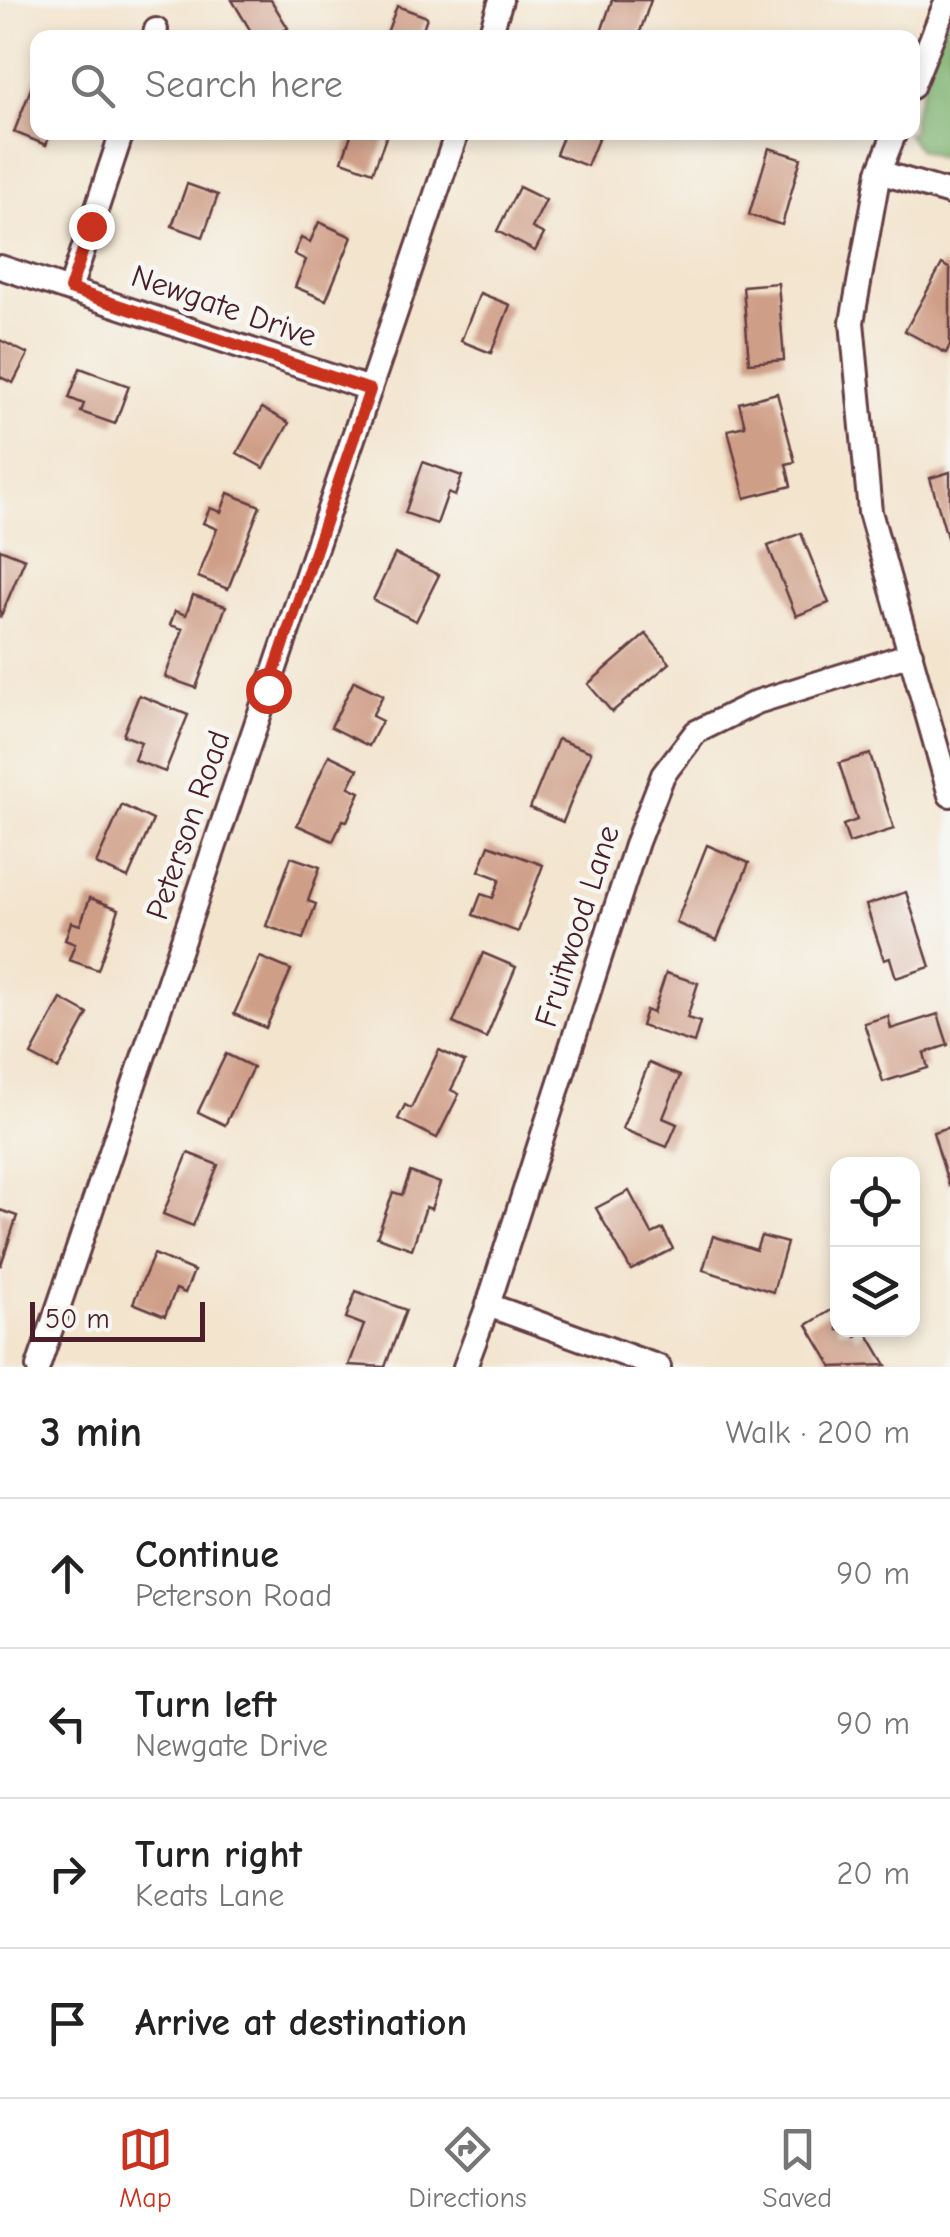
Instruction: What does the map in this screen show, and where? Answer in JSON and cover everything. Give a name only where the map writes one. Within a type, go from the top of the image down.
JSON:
[{"type":"street","points":[[491,30],[501,0]]},
{"type":"street","points":[[920,67],[947,0]]},
{"type":"street","points":[[70,289],[119,140]]},
{"type":"street","name":"Peterson Road","points":[[38,1367],[454,140]]},
{"type":"street","points":[[891,140],[879,172],[852,322],[870,512],[950,795]]},
{"type":"street","points":[[879,172],[950,194]]},
{"type":"street","name":"Newgate Drive","points":[[0,267],[370,390]]},
{"type":"street","name":"Fruitwood Lane","points":[[464,1367],[488,1305],[637,842],[663,775],[696,732],[756,702],[912,654]]},
{"type":"street","points":[[488,1305],[659,1367]]},
{"type":"green space","points":[[950,19],[950,161],[919,150],[912,140],[920,140],[920,94],[944,20]]},
{"type":"building","points":[[232,0],[271,0],[288,28],[285,30],[250,30]]},
{"type":"building","points":[[612,0],[651,0],[641,30],[602,30]]},
{"type":"building","points":[[397,6],[427,17],[423,30],[388,30]]},
{"type":"building","points":[[30,91],[30,138],[14,132]]},
{"type":"building","points":[[349,140],[385,140],[373,172],[342,161]]},
{"type":"building","points":[[562,140],[598,140],[587,166],[556,154]]},
{"type":"building","points":[[769,148],[801,158],[782,225],[749,215]]},
{"type":"building","points":[[187,184],[218,195],[203,237],[172,226]]},
{"type":"building","points":[[519,187],[546,200],[532,228],[544,234],[535,251],[497,231]]},
{"type":"building","points":[[319,222],[352,237],[326,300],[295,287],[306,260],[294,254],[301,238],[310,242]]},
{"type":"building","points":[[942,264],[950,269],[950,345],[946,353],[905,331]]},
{"type":"building","points":[[778,283],[784,360],[749,363],[743,286]]},
{"type":"building","points":[[480,293],[510,305],[491,353],[461,341]]},
{"type":"building","points":[[0,340],[28,354],[13,383],[0,377]]},
{"type":"building","points":[[80,368],[129,386],[115,424],[81,412],[84,404],[69,398]]},
{"type":"building","points":[[777,393],[795,462],[786,464],[791,486],[745,498],[728,430],[745,426],[739,403]]},
{"type":"building","points":[[262,408],[289,423],[264,468],[237,453]]},
{"type":"building","points":[[423,462],[462,476],[455,496],[448,493],[437,524],[405,513]]},
{"type":"building","points":[[950,472],[950,544],[949,544],[930,478]]},
{"type":"building","points":[[228,493],[260,506],[228,589],[198,577],[217,529],[203,523],[210,508],[221,512]]},
{"type":"building","points":[[801,533],[829,603],[796,616],[768,546]]},
{"type":"building","points":[[0,549],[25,559],[0,618]]},
{"type":"building","points":[[395,554],[439,575],[416,621],[373,600]]},
{"type":"building","points":[[193,595],[226,606],[196,688],[165,677],[183,629],[170,625],[175,611],[186,615]]},
{"type":"building","points":[[646,634],[670,663],[612,712],[588,684]]},
{"type":"building","points":[[354,681],[383,695],[372,716],[382,721],[369,746],[331,727]]},
{"type":"building","points":[[139,695],[188,715],[165,772],[134,760],[141,742],[123,735]]},
{"type":"building","points":[[558,739],[591,752],[563,822],[530,808]]},
{"type":"building","points":[[870,754],[894,829],[849,843],[843,825],[857,820],[839,763]]},
{"type":"building","points":[[329,755],[358,769],[349,787],[360,792],[333,841],[297,825]]},
{"type":"building","points":[[122,805],[153,820],[128,878],[96,864]]},
{"type":"building","points":[[489,845],[543,865],[518,932],[473,915],[481,894],[493,898],[500,879],[479,871]]},
{"type":"building","points":[[707,845],[749,863],[717,940],[676,923]]},
{"type":"building","points":[[291,857],[320,867],[308,901],[316,904],[303,939],[266,926]]},
{"type":"building","points":[[906,892],[930,967],[896,978],[890,958],[884,960],[866,905]]},
{"type":"building","points":[[90,898],[119,909],[98,970],[69,960],[75,944],[65,940],[71,922],[80,925]]},
{"type":"building","points":[[483,953],[516,967],[486,1038],[453,1023]]},
{"type":"building","points":[[260,957],[291,970],[266,1028],[234,1014]]},
{"type":"building","points":[[666,973],[698,983],[687,1018],[700,1022],[694,1043],[641,1026],[646,1010],[653,1013]]},
{"type":"building","points":[[61,999],[88,1014],[58,1069],[31,1055]]},
{"type":"building","points":[[938,1014],[948,1045],[924,1053],[928,1068],[883,1082],[864,1023],[888,1016],[891,1029]]},
{"type":"building","points":[[439,1050],[465,1062],[451,1090],[459,1094],[437,1138],[398,1119],[405,1105],[411,1108]]},
{"type":"building","points":[[226,1054],[253,1067],[225,1125],[198,1112]]},
{"type":"building","points":[[649,1063],[680,1076],[663,1118],[677,1124],[667,1147],[622,1129]]},
{"type":"building","points":[[950,1127],[950,1186],[949,1186],[933,1132]]},
{"type":"building","points":[[188,1153],[218,1165],[193,1226],[163,1214]]},
{"type":"building","points":[[410,1172],[440,1183],[431,1209],[426,1207],[412,1249],[377,1237],[393,1192],[402,1195]]},
{"type":"building","points":[[629,1191],[652,1234],[663,1229],[673,1249],[631,1270],[596,1208]]},
{"type":"building","points":[[0,1210],[17,1216],[1,1265],[0,1265]]},
{"type":"building","points":[[713,1236],[756,1250],[761,1236],[787,1243],[773,1292],[703,1270]]},
{"type":"building","points":[[154,1254],[194,1271],[185,1293],[176,1289],[165,1316],[133,1303]]},
{"type":"building","points":[[356,1291],[406,1310],[385,1367],[349,1365],[364,1325],[346,1318]]},
{"type":"building","points":[[830,1311],[830,1337],[870,1337],[886,1365],[832,1367],[807,1325]]},
{"type":"route","points":[[91,226],[70,289],[370,390],[268,690]]}]
